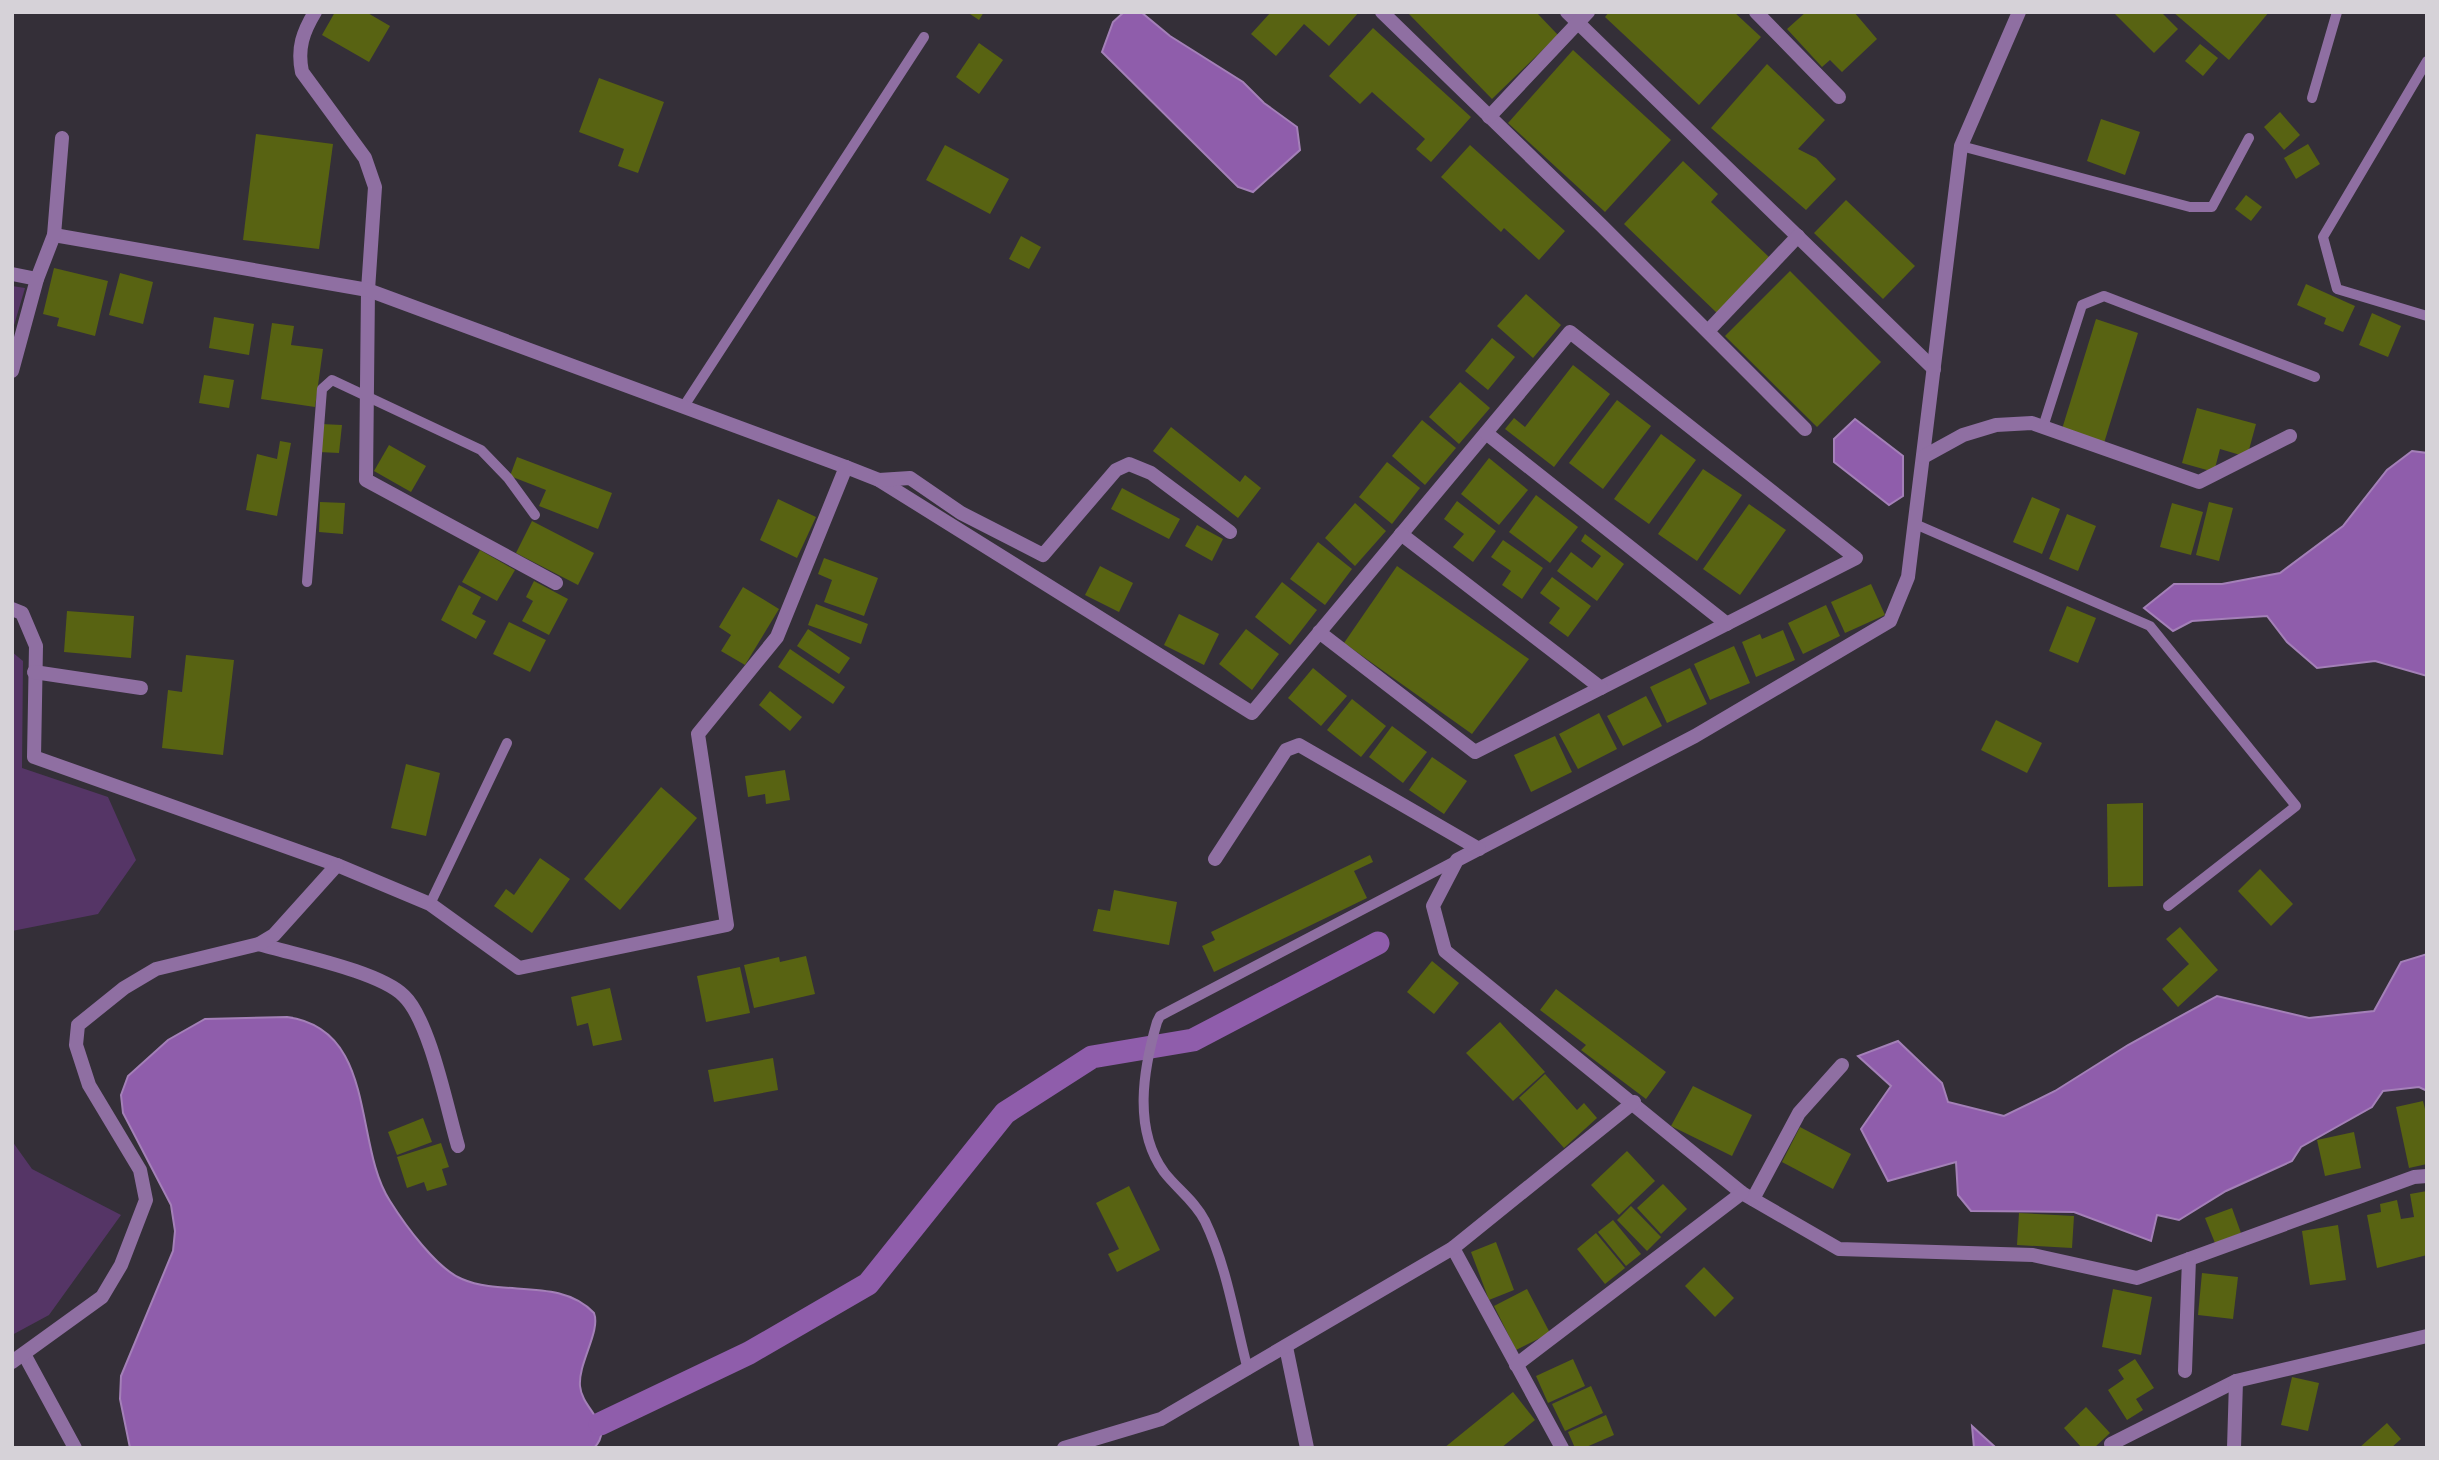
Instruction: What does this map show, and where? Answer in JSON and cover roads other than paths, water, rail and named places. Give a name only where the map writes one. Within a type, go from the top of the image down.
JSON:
[{"type":"street","points":[[315,12],[302,33],[302,72],[365,158],[375,187],[368,290],[366,480],[556,583]]},
{"type":"street","points":[[1382,12],[1805,429]]},
{"type":"street","points":[[1567,12],[1583,18],[1798,236],[1934,369]]},
{"type":"street","points":[[1756,12],[1839,97]]},
{"type":"street","points":[[2019,12],[1961,146],[1908,577],[1890,621],[1695,736],[1457,860],[1433,906],[1445,951],[1747,1196],[1839,1249],[2033,1255],[2137,1278],[2414,1177],[2427,1176]]},
{"type":"street","points":[[1489,117],[1583,18]]},
{"type":"street","points":[[12,372],[37,279],[54,235],[62,138]]},
{"type":"street","points":[[54,235],[368,290],[879,480],[1252,713],[1319,632],[1570,332],[1856,558],[1475,752],[1319,632]]},
{"type":"street","points":[[1708,331],[1798,236]]},
{"type":"street","points":[[12,274],[37,279]]},
{"type":"street","points":[[1923,457],[1963,435],[1996,425],[2032,423],[2199,482],[2290,436]]},
{"type":"street","points":[[1486,433],[1727,624]]},
{"type":"street","points":[[879,480],[909,478],[961,513],[1043,555],[1116,470],[1129,464],[1151,473],[1230,532]]},
{"type":"street","points":[[12,609],[22,614],[36,646],[34,757],[337,865],[430,904],[519,968],[727,925],[698,734],[777,637],[846,467]]},
{"type":"street","points":[[1401,534],[1601,688]]},
{"type":"street","points":[[34,672],[142,688]]},
{"type":"street","points":[[1215,859],[1286,750],[1299,745],[1479,849]]},
{"type":"street","points":[[75,1448],[18,1358],[102,1297],[121,1265],[146,1200],[140,1170],[89,1085],[76,1045],[78,1026],[124,988],[156,970],[259,944],[274,935],[337,865]]},
{"type":"street","points":[[259,944],[367,975],[403,995],[420,1019],[458,1146]]},
{"type":"street","points":[[1516,1365],[1747,1196],[1799,1113],[1842,1065]]},
{"type":"street","points":[[1064,1448],[1161,1419],[1453,1248],[1634,1102]]},
{"type":"street","points":[[1453,1248],[1562,1448]]},
{"type":"street","points":[[2185,1371],[2189,1259]]},
{"type":"street","points":[[2111,1444],[2236,1381],[2427,1336]]},
{"type":"street","points":[[1286,1347],[1307,1448]]},
{"type":"street","points":[[2234,1448],[2236,1381]]},
{"type":"lane","points":[[2312,99],[2337,12]]},
{"type":"lane","points":[[684,406],[924,37]]},
{"type":"lane","points":[[2427,61],[2323,237],[2337,289],[2427,316]]},
{"type":"lane","points":[[1961,146],[2190,207],[2212,207],[2249,138]]},
{"type":"lane","points":[[2043,427],[2082,305],[2104,296],[2315,377]]},
{"type":"lane","points":[[307,582],[322,389],[332,380],[367,394],[481,450],[508,478],[536,515]]},
{"type":"lane","points":[[1915,524],[2150,626],[2296,806],[2168,906]]},
{"type":"lane","points":[[430,904],[507,743]]},
{"type":"lane","points":[[1248,1370],[1218,1253],[1204,1219],[1165,1173],[1145,1133],[1144,1087],[1154,1032],[1160,1016],[1457,860]]},
{"type":"waterway","points":[[600,1424],[749,1353],[868,1284],[1005,1113],[1092,1057],[1193,1040],[1378,943]]}]
